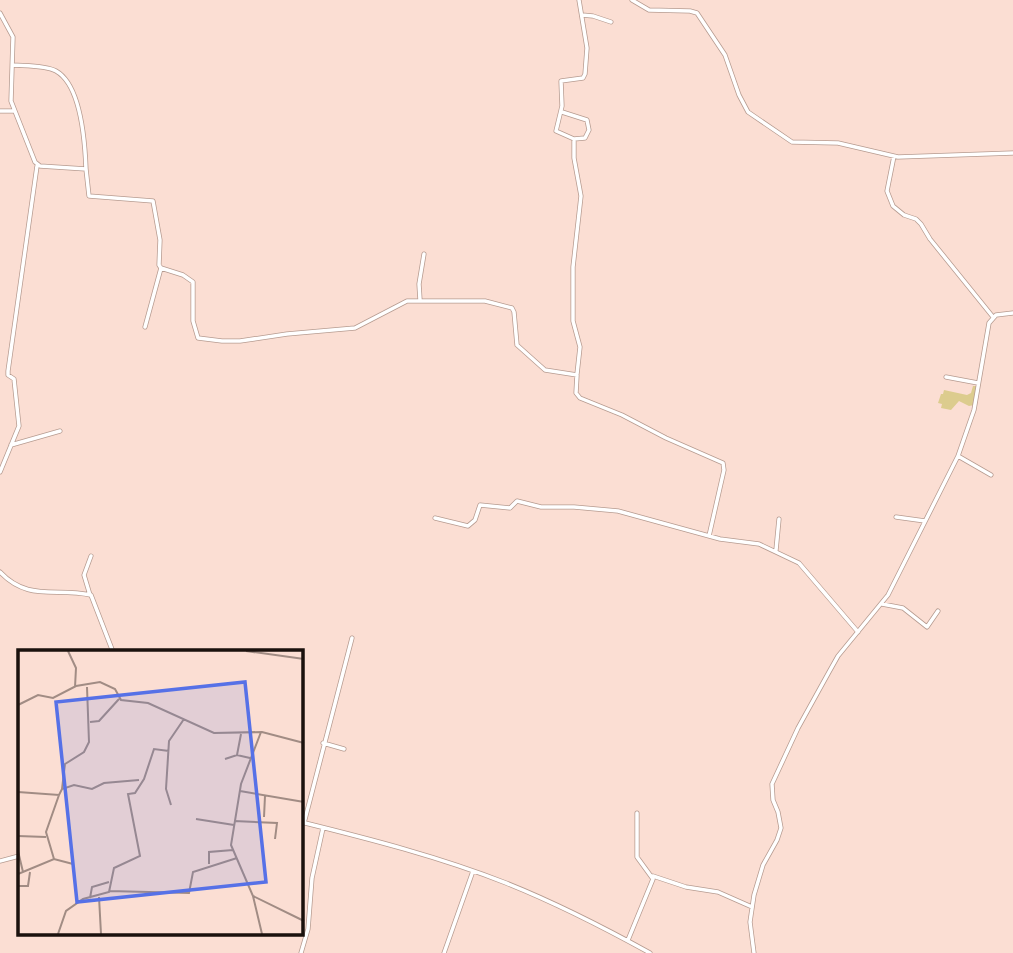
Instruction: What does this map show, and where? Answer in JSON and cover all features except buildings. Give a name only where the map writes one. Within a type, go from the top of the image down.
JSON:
[{"type":"street","points":[[562,112],[587,120],[589,130],[585,138],[574,139],[556,131],[562,112],[561,81],[583,78],[585,74],[587,48],[579,0]]},
{"type":"street","points":[[632,0],[649,10],[697,13],[725,55],[748,112],[789,140],[797,143],[838,143],[894,156],[1013,153]]},
{"type":"street","points":[[0,13],[13,37],[11,94],[14,111],[37,166],[8,371],[8,375],[14,379],[19,426],[0,472]]},
{"type":"street","points":[[582,15],[611,22]]},
{"type":"street","points":[[13,65],[54,70],[67,82],[78,108],[89,195],[153,201],[159,228],[161,268],[145,327]]},
{"type":"street","points":[[0,111],[14,111]]},
{"type":"street","points":[[574,139],[574,158],[582,196],[573,267],[573,321],[580,347],[576,393],[580,398],[723,463],[724,470],[709,537]]},
{"type":"street","points":[[894,156],[887,191],[893,206],[921,224],[993,317]]},
{"type":"street","points":[[37,166],[86,169]]},
{"type":"street","points":[[420,301],[419,284],[424,254]]},
{"type":"street","points":[[161,268],[183,275],[193,282],[193,321],[196,336],[200,339],[240,341],[351,328],[403,302],[485,301],[512,308],[517,345],[545,370],[577,375]]},
{"type":"street","points":[[993,317],[1013,313]]},
{"type":"street","points":[[754,953],[750,922],[752,907],[763,865],[780,834],[780,819],[772,794],[776,773],[829,672],[882,604],[897,580],[958,456],[969,428],[987,330],[993,317]]},
{"type":"street","points":[[946,377],[978,383]]},
{"type":"street","points":[[11,445],[60,431]]},
{"type":"street","points":[[958,456],[991,475]]},
{"type":"street","points":[[435,518],[468,527],[475,520],[480,505],[511,507],[517,501],[541,507],[618,511],[709,537],[759,544],[799,564],[858,632]]},
{"type":"street","points":[[896,517],[925,521]]},
{"type":"street","points":[[776,551],[779,519]]},
{"type":"street","points":[[91,555],[84,575],[112,650]]},
{"type":"street","points":[[0,572],[33,592],[90,595]]},
{"type":"street","points":[[882,604],[903,608],[927,627],[938,611]]},
{"type":"street","points":[[352,638],[303,823],[404,849],[473,871],[579,916],[650,953]]},
{"type":"street","points":[[323,743],[344,749]]},
{"type":"street","points":[[638,813],[637,857],[645,870],[653,876],[686,887],[718,892],[752,907]]},
{"type":"street","points":[[301,953],[308,929],[312,878],[323,828]]},
{"type":"street","points":[[0,862],[18,856]]},
{"type":"street","points":[[444,953],[473,871]]},
{"type":"street","points":[[628,941],[653,876]]},
{"type":"shaded area","points":[[973,386],[976,386],[974,405],[969,406],[959,401],[951,410],[941,408],[942,404],[938,403],[944,390],[967,395],[971,393]]}]
